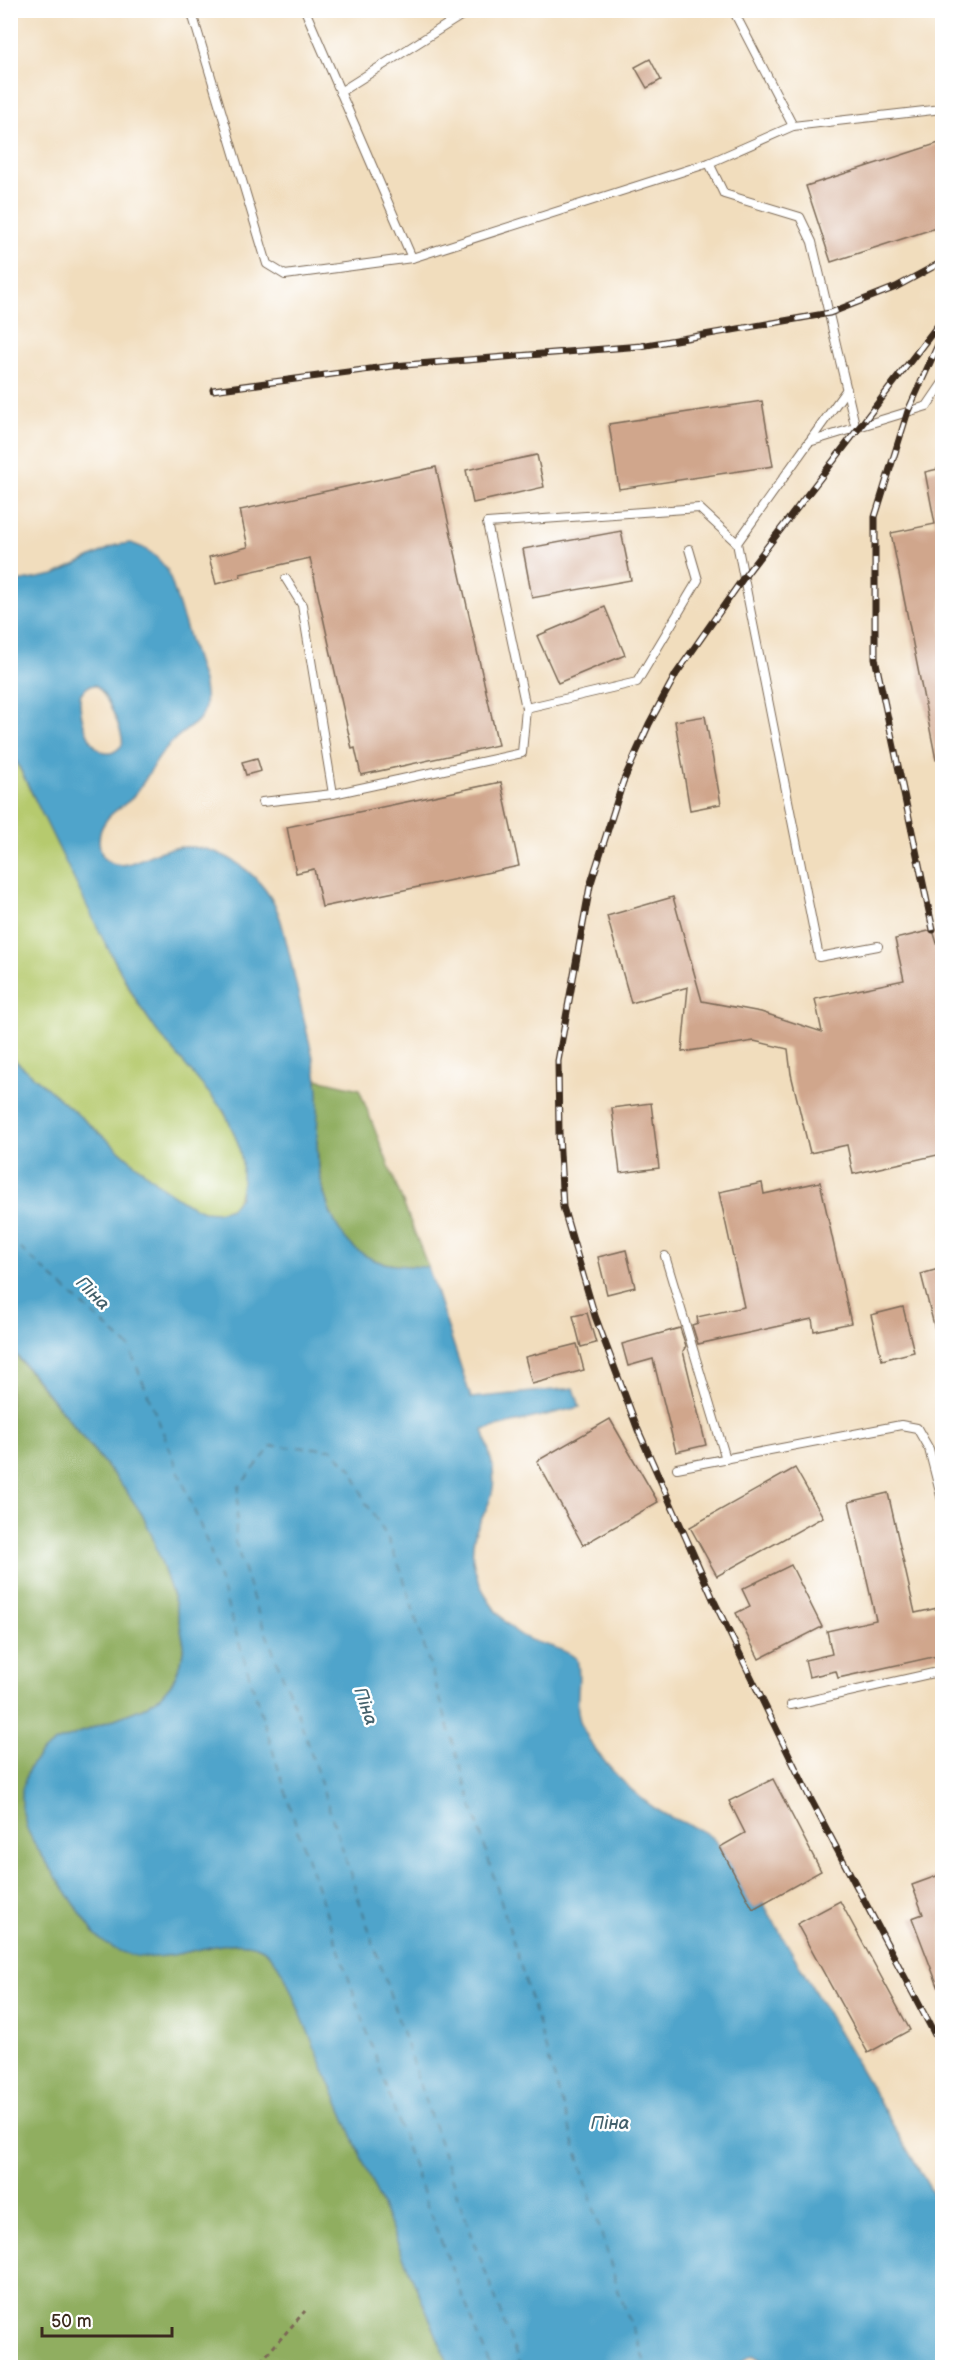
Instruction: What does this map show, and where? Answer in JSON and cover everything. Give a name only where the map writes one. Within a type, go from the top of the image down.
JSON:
[{"type":"lane","points":[[191,10],[267,264],[285,274],[412,258],[709,163],[793,126],[942,109]]},
{"type":"lane","points":[[305,10],[412,258]]},
{"type":"lane","points":[[340,92],[470,10]]},
{"type":"lane","points":[[733,10],[793,126]]},
{"type":"lane","points":[[709,163],[724,194],[800,217],[812,242],[856,429]]},
{"type":"lane","points":[[809,442],[927,406],[942,384]]},
{"type":"lane","points":[[737,543],[847,389]]},
{"type":"lane","points":[[262,802],[333,794],[522,753],[526,708],[487,523],[699,508],[737,543],[819,957],[878,946]]},
{"type":"lane","points":[[526,708],[637,682],[698,580],[689,549]]},
{"type":"lane","points":[[286,579],[302,605],[333,794]]},
{"type":"lane","points":[[665,1256],[726,1459]]},
{"type":"lane","points":[[677,1468],[901,1425],[916,1428],[929,1449],[942,1500]]},
{"type":"lane","points":[[791,1704],[942,1671]]},
{"type":"path","points":[[255,2367],[305,2312]]},
{"type":"green space","points":[[10,750],[137,1002],[162,1036],[205,1086],[229,1121],[240,1153],[242,1179],[236,1202],[228,1209],[218,1213],[203,1211],[163,1188],[11,1057]]},
{"type":"green space","points":[[317,1079],[359,1089],[428,1267],[390,1264],[369,1258],[345,1238],[336,1224],[320,1175]]},
{"type":"green space","points":[[10,1348],[125,1489],[142,1514],[153,1538],[175,1602],[184,1644],[181,1663],[172,1683],[160,1697],[143,1708],[56,1742],[41,1753],[29,1768],[27,1829],[37,1848],[96,1936],[110,1946],[124,1952],[153,1956],[227,1944],[244,1944],[261,1948],[275,1961],[285,1977],[450,2367],[11,2367]]},
{"type":"water","name":"Піна","points":[[130,543],[142,547],[156,557],[168,571],[203,681],[205,706],[198,721],[163,752],[132,798],[108,818],[100,834],[101,853],[106,860],[122,865],[168,849],[192,847],[225,856],[254,877],[275,905],[287,945],[316,1073],[319,1172],[334,1221],[353,1247],[373,1260],[396,1265],[428,1267],[471,1398],[574,1388],[580,1407],[483,1430],[494,1481],[490,1501],[475,1534],[473,1561],[476,1574],[488,1600],[515,1631],[530,1640],[562,1650],[577,1659],[579,1718],[588,1738],[618,1777],[654,1808],[711,1837],[728,1860],[753,1908],[763,1903],[942,2209],[942,2366],[938,2368],[772,2367],[753,2355],[728,2368],[450,2367],[285,1977],[275,1961],[261,1948],[244,1944],[227,1944],[153,1957],[125,1953],[110,1947],[96,1936],[37,1848],[27,1829],[22,1809],[22,1789],[29,1768],[41,1753],[56,1742],[143,1708],[160,1697],[172,1683],[181,1663],[184,1644],[175,1602],[153,1538],[142,1514],[125,1489],[11,1348],[11,1057],[163,1188],[186,1203],[203,1211],[218,1212],[231,1208],[240,1197],[242,1181],[242,1163],[238,1143],[224,1111],[156,1030],[138,1003],[103,939],[11,750],[11,583],[54,575],[116,545]],"holes":[[[95,685],[113,713],[122,740],[122,745],[113,752],[104,752],[96,747],[81,714],[81,693],[89,686]]]},
{"type":"building","points":[[650,59],[661,80],[647,88],[635,67]]},
{"type":"building","points":[[942,142],[942,226],[831,262],[806,186]]},
{"type":"building","points":[[762,401],[773,466],[619,489],[609,424]]},
{"type":"building","points":[[537,455],[544,487],[473,503],[466,470]]},
{"type":"building","points":[[436,467],[498,745],[361,775],[355,748],[352,749],[310,558],[240,574],[241,577],[216,584],[209,557],[248,547],[240,510]]},
{"type":"building","points":[[942,468],[942,759],[936,760],[891,533],[935,524],[925,472]]},
{"type":"building","points":[[621,531],[631,580],[532,598],[523,549]]},
{"type":"building","points":[[605,607],[625,655],[558,683],[537,636]]},
{"type":"building","points":[[705,716],[721,804],[690,810],[675,721]]},
{"type":"building","points":[[257,758],[261,771],[246,775],[242,762]]},
{"type":"building","points":[[501,782],[519,866],[322,907],[314,869],[296,873],[287,827]]},
{"type":"building","points":[[673,897],[702,1001],[761,1012],[822,1032],[815,999],[904,980],[895,939],[933,930],[942,960],[942,1154],[853,1174],[847,1145],[810,1153],[791,1074],[788,1049],[754,1041],[682,1052],[688,987],[631,1003],[607,916]]},
{"type":"building","points":[[651,1103],[659,1168],[620,1173],[612,1108]]},
{"type":"building","points":[[820,1182],[851,1323],[814,1331],[812,1319],[698,1344],[692,1325],[698,1323],[697,1317],[744,1307],[719,1192],[762,1183],[764,1194]]},
{"type":"building","points":[[626,1250],[635,1287],[607,1294],[598,1257]]},
{"type":"building","points":[[942,1268],[942,1337],[937,1337],[921,1274]]},
{"type":"building","points":[[903,1307],[914,1352],[882,1360],[871,1315]]},
{"type":"building","points":[[587,1313],[596,1343],[581,1347],[573,1316]]},
{"type":"building","points":[[680,1328],[686,1346],[683,1351],[706,1445],[676,1452],[653,1359],[628,1366],[622,1344]]},
{"type":"building","points":[[577,1344],[584,1370],[532,1384],[525,1357]]},
{"type":"building","points":[[610,1419],[658,1502],[583,1545],[537,1461]]},
{"type":"building","points":[[795,1468],[823,1517],[717,1576],[690,1527]]},
{"type":"building","points":[[888,1493],[915,1613],[942,1607],[942,1655],[838,1678],[836,1671],[809,1677],[805,1660],[832,1654],[827,1631],[876,1620],[849,1502]]},
{"type":"building","points":[[791,1565],[822,1627],[759,1659],[736,1613],[750,1606],[742,1589]]},
{"type":"building","points":[[773,1779],[821,1871],[753,1909],[720,1847],[745,1833],[729,1801]]},
{"type":"building","points":[[942,1874],[941,1994],[912,1918],[923,1914],[912,1885]]},
{"type":"building","points":[[840,1901],[910,2030],[868,2053],[797,1924]]},
{"type":"ferry route","points":[[10,1239],[129,1347],[210,1550],[298,1831],[426,2203],[491,2368]]},
{"type":"ferry route","points":[[521,2368],[460,2203],[300,1720],[255,1605],[235,1541],[239,1487],[272,1446],[331,1449],[352,1469],[366,1503],[386,1535],[402,1573],[619,2292],[647,2368]]},
{"type":"railway","points":[[213,390],[393,366],[641,346],[830,313],[896,287],[942,262]]},
{"type":"railway","points":[[942,320],[744,577],[676,674],[649,724],[623,782],[590,886],[558,1061],[563,1207],[595,1316],[638,1430],[714,1601],[810,1798],[942,2048]]},
{"type":"railway","points":[[933,930],[875,658],[875,517],[908,411],[942,336]]}]
